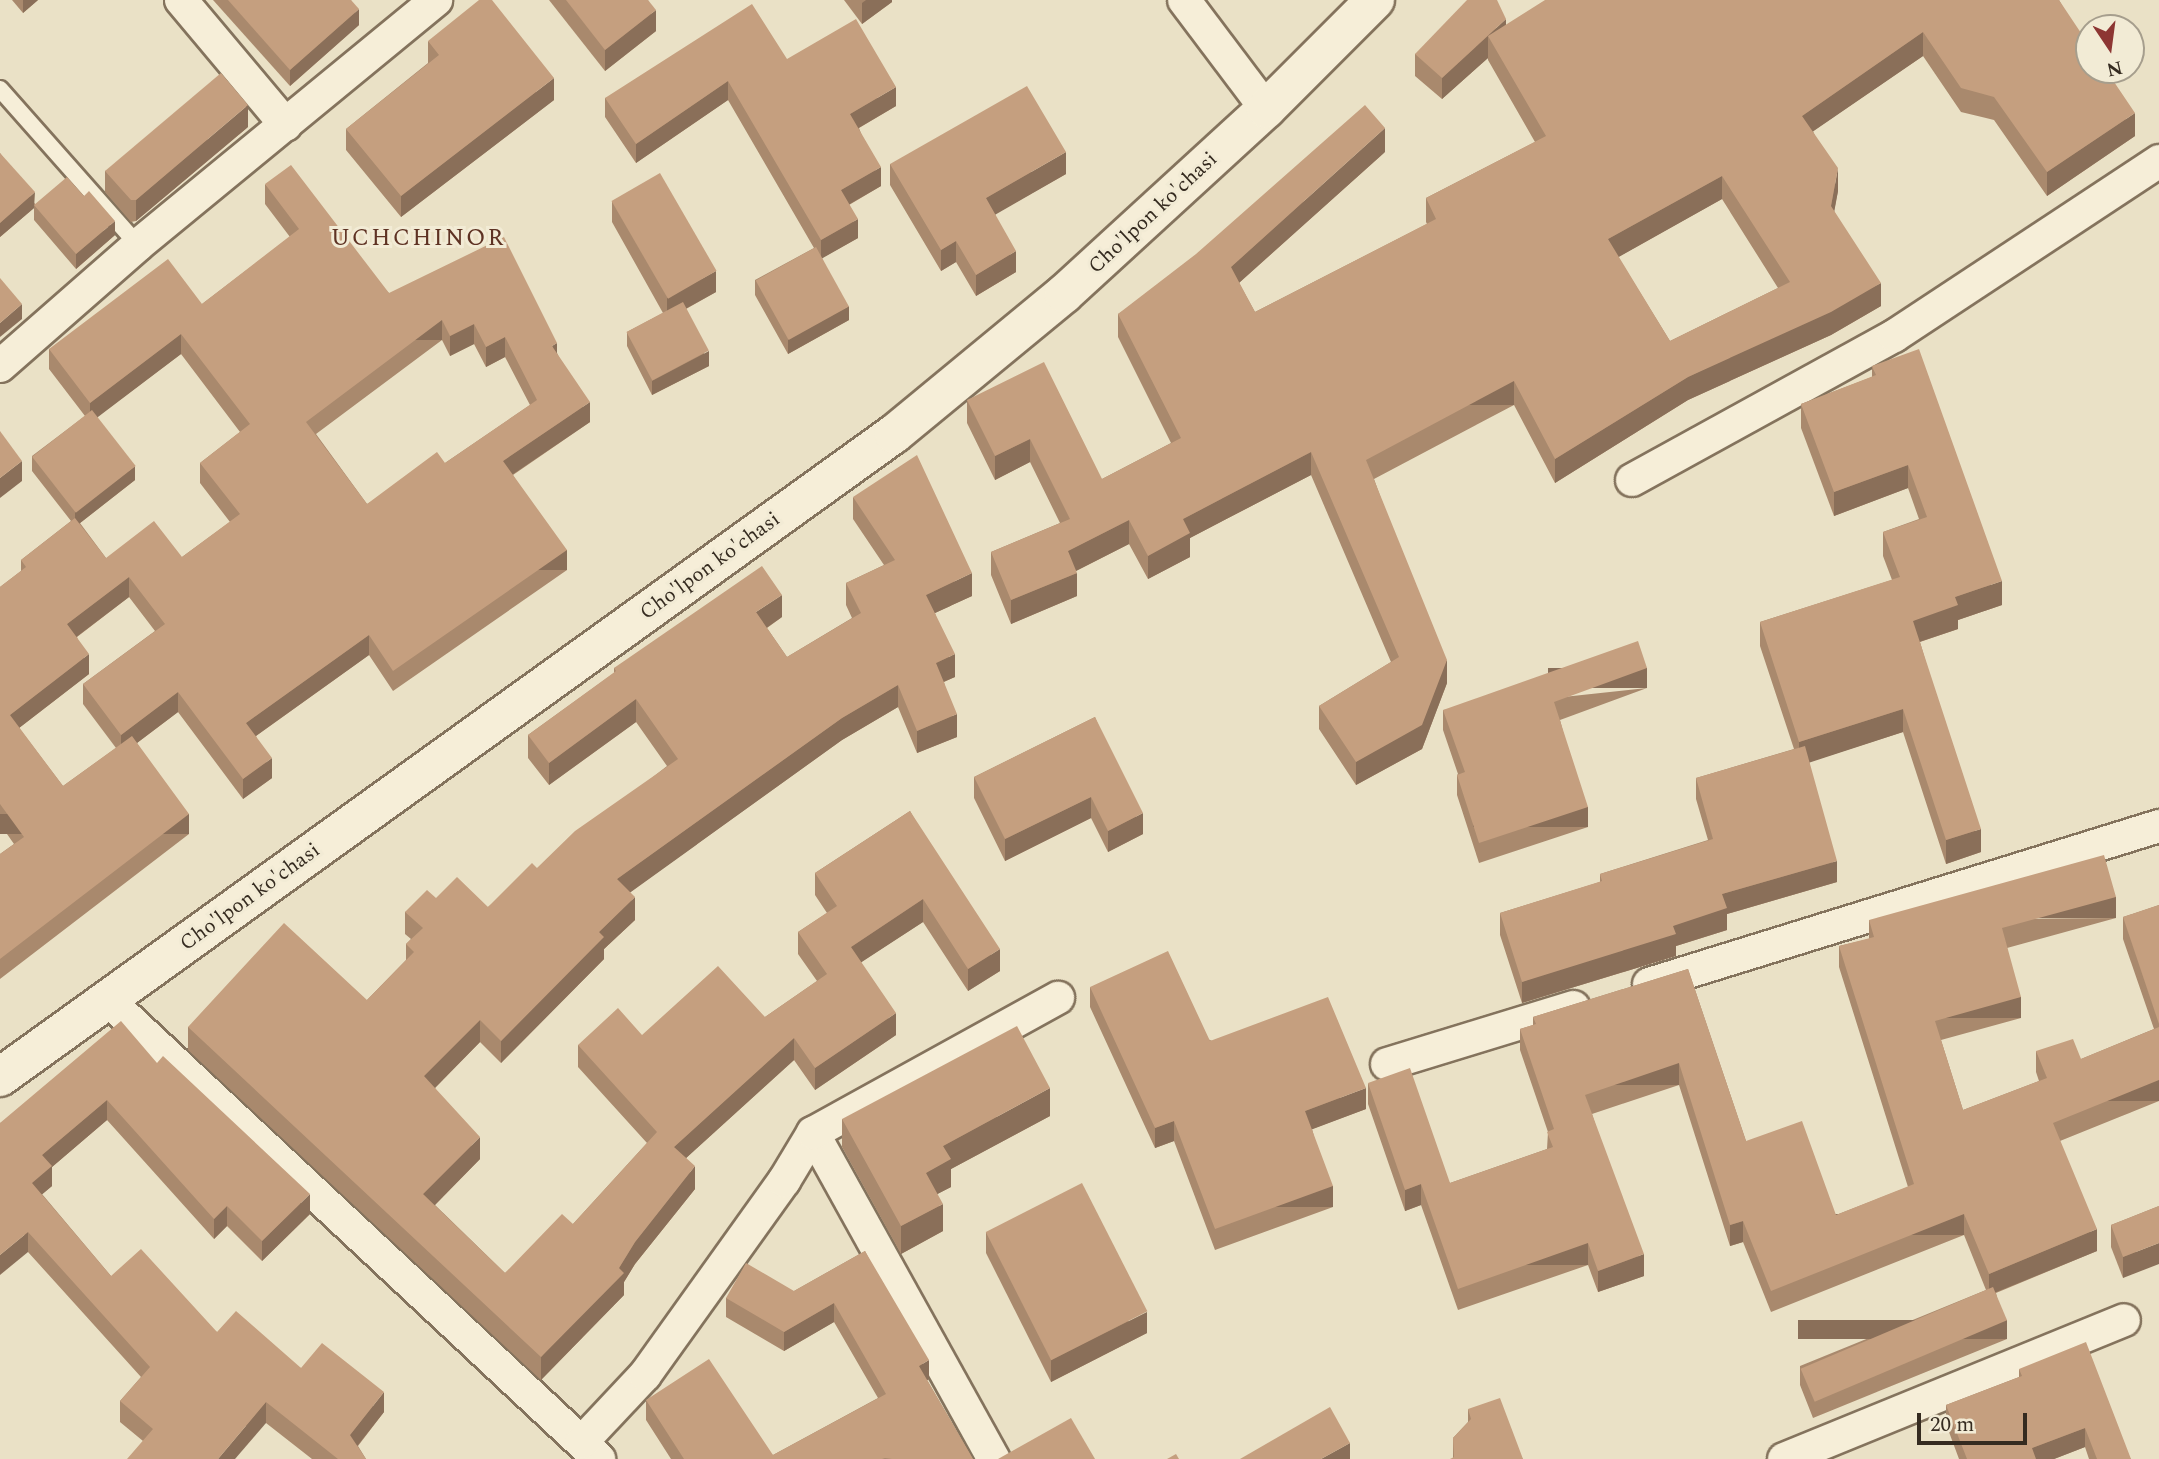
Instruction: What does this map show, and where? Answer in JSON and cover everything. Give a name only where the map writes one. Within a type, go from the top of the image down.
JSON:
[{"type":"main road","name":"Cho'lpon ko'chasi","points":[[0,1077],[894,434],[1065,294],[1266,109],[1375,0]]},
{"type":"street","points":[[181,0],[286,125]]},
{"type":"street","points":[[0,366],[138,245],[436,0]]},
{"type":"street","points":[[1184,0],[1266,109]]},
{"type":"street","points":[[1632,480],[1894,336],[2159,161]]},
{"type":"street","points":[[1387,1064],[2159,826]]},
{"type":"street","points":[[107,999],[591,1450],[813,1133],[1058,998]]},
{"type":"street","points":[[813,1133],[994,1459]]},
{"type":"street","points":[[1784,1459],[2124,1320]]},
{"type":"lane","points":[[0,89],[138,245]]},
{"type":"building","points":[[228,0],[351,0],[359,9],[290,70]]},
{"type":"building","points":[[479,0],[492,0],[554,78],[401,196],[346,129],[439,55],[428,41]]},
{"type":"building","points":[[566,0],[648,0],[656,10],[605,50]]},
{"type":"building","points":[[1467,0],[1497,0],[1506,19],[1442,78],[1415,54]]},
{"type":"building","points":[[1545,0],[2059,0],[2075,24],[2075,84],[2115,84],[2135,113],[2047,172],[1994,97],[1961,88],[1923,32],[1802,116],[1838,168],[1831,206],[1881,283],[1831,312],[1688,377],[1555,459],[1514,381],[1366,460],[1447,660],[1422,725],[1356,762],[1319,706],[1399,657],[1311,452],[1183,519],[1190,533],[1148,556],[1129,520],[1068,551],[1077,573],[1011,600],[991,552],[1070,519],[1030,439],[995,456],[967,400],[1044,362],[1102,479],[1181,438],[1118,314],[1196,254],[1365,105],[1385,128],[1231,267],[1255,312],[1436,219],[1426,198],[1546,136],[1488,36]],"holes":[[[1722,176],[1790,282],[1670,341],[1608,239]]]},
{"type":"building","points":[[752,4],[787,59],[856,19],[896,87],[850,114],[881,167],[841,190],[858,219],[821,240],[728,81],[636,144],[605,98]]},
{"type":"building","points":[[221,73],[248,105],[136,200],[131,200],[105,171]]},
{"type":"building","points":[[1027,86],[1066,152],[986,198],[1016,251],[976,275],[956,241],[941,250],[890,164]]},
{"type":"building","points":[[0,153],[35,192],[0,223]]},
{"type":"building","points":[[291,165],[389,293],[504,237],[557,343],[552,346],[590,402],[503,461],[567,550],[393,671],[369,635],[246,723],[272,758],[243,779],[178,692],[121,735],[83,684],[165,624],[129,577],[67,624],[89,654],[10,715],[63,786],[132,736],[189,814],[0,959],[0,854],[24,837],[0,804],[0,587],[26,567],[21,560],[75,518],[106,558],[154,521],[182,557],[240,514],[200,463],[250,424],[181,334],[90,403],[49,349],[168,259],[202,304],[299,229],[265,184]],"holes":[[[442,320],[450,336],[474,324],[486,347],[505,337],[537,400],[445,463],[437,452],[367,504],[306,422]]]},
{"type":"building","points":[[660,173],[716,271],[668,299],[612,201]]},
{"type":"building","points":[[67,177],[84,196],[89,191],[115,221],[76,254],[34,205]]},
{"type":"building","points":[[816,247],[849,306],[789,340],[756,280]]},
{"type":"building","points":[[0,278],[22,304],[0,323]]},
{"type":"building","points":[[683,302],[709,351],[652,381],[626,332]]},
{"type":"building","points":[[1919,349],[2002,581],[1955,597],[1958,605],[1913,621],[1981,829],[1946,840],[1903,709],[1799,742],[1760,622],[1900,577],[1883,532],[1927,517],[1908,465],[1834,492],[1801,404],[1876,375],[1872,366]]},
{"type":"building","points":[[92,410],[136,466],[76,513],[32,457]]},
{"type":"building","points":[[0,431],[22,461],[0,478]]},
{"type":"building","points":[[917,455],[972,573],[926,595],[955,654],[936,663],[957,714],[917,731],[898,685],[842,718],[617,879],[635,897],[599,932],[604,937],[501,1041],[480,1020],[424,1076],[480,1137],[423,1194],[505,1273],[562,1214],[573,1224],[657,1132],[578,1045],[618,1008],[642,1035],[718,966],[765,1017],[827,974],[798,932],[837,906],[815,873],[910,811],[1000,949],[968,969],[923,899],[851,947],[896,1013],[815,1068],[794,1038],[674,1147],[695,1166],[635,1242],[619,1268],[624,1273],[541,1357],[188,1027],[284,923],[367,1000],[414,952],[406,944],[423,928],[405,912],[427,890],[436,898],[457,877],[488,907],[532,863],[537,868],[575,831],[678,759],[636,699],[549,763],[528,735],[616,671],[614,668],[762,566],[782,595],[756,612],[787,657],[861,613],[846,583],[895,560],[853,497]]},
{"type":"building","points":[[1638,641],[1647,668],[1554,702],[1588,807],[1479,843],[1457,775],[1465,772],[1443,710]]},
{"type":"building","points":[[1095,717],[1143,813],[1108,831],[1091,797],[1005,839],[974,777]]},
{"type":"building","points":[[1805,746],[1837,861],[1722,894],[1727,908],[1673,926],[1676,934],[1522,982],[1500,913],[1602,881],[1600,874],[1713,839],[1696,778]]},
{"type":"building","points":[[2104,855],[2116,897],[2002,928],[2021,997],[1935,1021],[1963,1110],[2047,1078],[2036,1051],[2073,1039],[2081,1059],[2159,1027],[2159,1080],[2053,1123],[2097,1229],[1989,1274],[1964,1214],[1771,1291],[1743,1221],[1730,1225],[1679,1063],[1585,1095],[1644,1254],[1598,1271],[1588,1243],[1458,1289],[1421,1184],[1405,1190],[1368,1083],[1410,1068],[1450,1183],[1553,1147],[1547,1132],[1554,1129],[1520,1029],[1536,1024],[1533,1017],[1688,969],[1746,1141],[1802,1121],[1836,1215],[1914,1184],[1839,946],[1874,937],[1869,920]]},
{"type":"building","points":[[2159,905],[2159,1024],[2123,917]]},
{"type":"building","points":[[1168,951],[1210,1041],[1328,997],[1366,1088],[1305,1111],[1333,1186],[1215,1229],[1174,1121],[1155,1128],[1090,987]]},
{"type":"building","points":[[121,1021],[157,1063],[163,1056],[310,1194],[262,1241],[227,1206],[214,1219],[107,1100],[42,1155],[52,1166],[32,1183],[111,1276],[141,1249],[217,1332],[236,1311],[301,1368],[322,1343],[384,1392],[350,1435],[366,1459],[338,1459],[266,1402],[218,1459],[127,1459],[153,1429],[120,1401],[150,1367],[28,1232],[0,1255],[0,1123]]},
{"type":"building","points":[[1017,1026],[1050,1088],[943,1146],[951,1159],[926,1173],[943,1204],[901,1226],[842,1119]]},
{"type":"building","points":[[1082,1183],[1147,1311],[1051,1360],[986,1232]]},
{"type":"building","points":[[2159,1206],[2159,1243],[2123,1257],[2111,1225]]},
{"type":"building","points":[[865,1251],[929,1360],[919,1366],[973,1459],[684,1459],[646,1400],[709,1359],[773,1455],[886,1394],[834,1303],[784,1332],[726,1298],[746,1263],[794,1291]]},
{"type":"building","points":[[1993,1287],[2007,1320],[1815,1402],[1801,1369]]},
{"type":"building","points":[[2086,1342],[2131,1459],[2097,1459],[2085,1428],[2032,1448],[2036,1459],[1967,1459],[1946,1405],[2022,1376],[2019,1369]]},
{"type":"building","points":[[1500,1398],[1523,1459],[1450,1459],[1454,1457],[1453,1438],[1471,1419],[1468,1409]]},
{"type":"building","points":[[1330,1407],[1350,1443],[1321,1459],[1240,1459]]},
{"type":"building","points":[[1071,1418],[1095,1459],[998,1459]]},
{"type":"district","name":"UCHCHINOR","points":[[418,239]]}]
